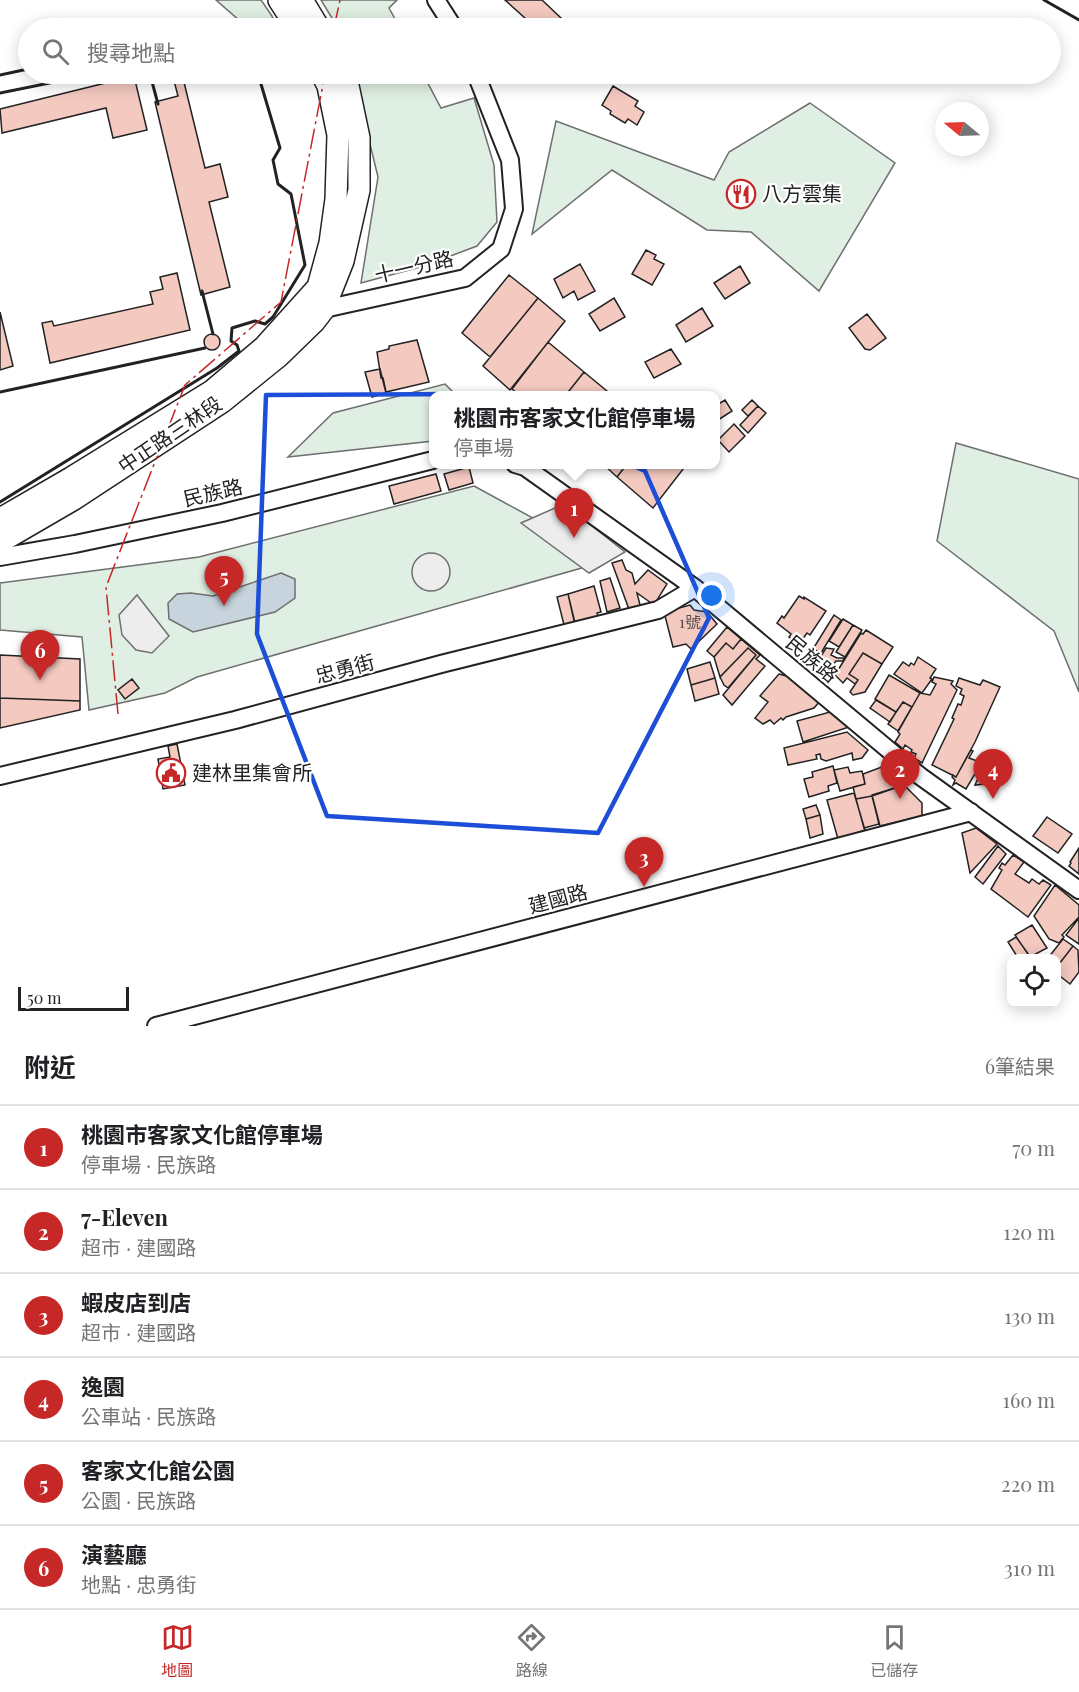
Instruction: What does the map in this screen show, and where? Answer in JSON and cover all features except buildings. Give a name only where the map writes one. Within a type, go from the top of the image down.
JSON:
[{"type":"main road","points":[[279,0],[291,18]]},
{"type":"main road","points":[[302,0],[313,18]]},
{"type":"main road","name":"中正路三林段","points":[[0,519],[212,391],[264,347],[318,287],[330,243],[335,210],[338,135],[327,84]]},
{"type":"main road","name":"中正路三林段","points":[[0,542],[74,499],[222,402],[279,356],[324,309],[343,261],[359,190],[359,138],[348,84]]},
{"type":"street","points":[[436,0],[448,18]]},
{"type":"street","name":"十一分路","points":[[324,309],[465,278],[501,249],[514,208],[510,160],[480,84]]},
{"type":"street","name":"民族路","points":[[0,557],[75,544],[222,513],[429,461]]},
{"type":"street","name":"民族路","points":[[528,469],[695,588],[920,776],[1079,890]]},
{"type":"street","name":"忠勇街","points":[[0,776],[235,720],[431,667],[658,610],[695,588]]},
{"type":"street","name":"建國路","points":[[156,1026],[971,812]]},
{"type":"highlighted area","points":[[468,394],[645,471],[709,618],[598,833],[327,816],[257,634],[266,395]]},
{"type":"green space","points":[[216,0],[261,0],[273,18],[237,18]]},
{"type":"green space","points":[[321,0],[397,0],[389,8],[394,18],[332,18]]},
{"type":"green space","points":[[355,84],[428,84],[441,108],[474,98],[494,165],[497,222],[477,246],[424,266],[361,283],[378,177]]},
{"type":"green space","points":[[810,103],[895,163],[819,291],[751,232],[707,230],[612,170],[532,234],[556,121],[714,180],[729,152]]},
{"type":"green space","points":[[445,384],[452,391],[429,391],[429,441],[288,457],[333,413]]},
{"type":"green space","points":[[956,443],[1079,479],[1079,692],[1054,631],[937,541]]},
{"type":"green space","points":[[474,486],[610,560],[197,677],[165,693],[89,710],[82,637],[0,630],[0,583],[199,557]]},
{"type":"shaded area","points":[[564,504],[625,552],[589,573],[521,523]]},
{"type":"shaded area","points":[[431,553],[445,558],[450,572],[445,586],[431,591],[417,586],[412,572],[417,558]]},
{"type":"shaded area","points":[[281,573],[295,579],[295,598],[275,612],[193,632],[169,619],[168,603],[177,594],[213,596]]},
{"type":"shaded area","points":[[137,595],[169,636],[152,653],[136,650],[122,635],[119,615]]},
{"type":"wall","points":[[1044,0],[1079,20]]},
{"type":"wall","points":[[0,75],[18,71]]},
{"type":"wall","points":[[0,93],[45,84]]},
{"type":"wall","points":[[153,84],[158,104]]},
{"type":"wall","points":[[0,502],[217,368],[239,351],[237,345],[231,341],[232,328],[255,321],[265,324],[273,317],[305,265],[291,194],[278,184],[273,160],[280,148],[261,84]]},
{"type":"wall","points":[[202,291],[213,334]]},
{"type":"wall","points":[[0,392],[205,348]]},
{"type":"power","points":[[336,18],[340,0]]},
{"type":"power","points":[[118,714],[106,587],[185,385],[281,302],[323,84]]},
{"type":"place","name":"八方雲集","points":[[741,194]]},
{"type":"place","name":"桃園市客家文化館停車場","points":[[574,538]]},
{"type":"place","name":"客家文化館公園","points":[[224,606]]},
{"type":"place","name":"演藝廳","points":[[40,680]]},
{"type":"place","name":"建林里集會所","points":[[171,773]]},
{"type":"place","name":"7-Eleven","points":[[900,799]]},
{"type":"place","name":"逸園","points":[[993,799]]},
{"type":"place","name":"蝦皮店到店","points":[[644,887]]}]
